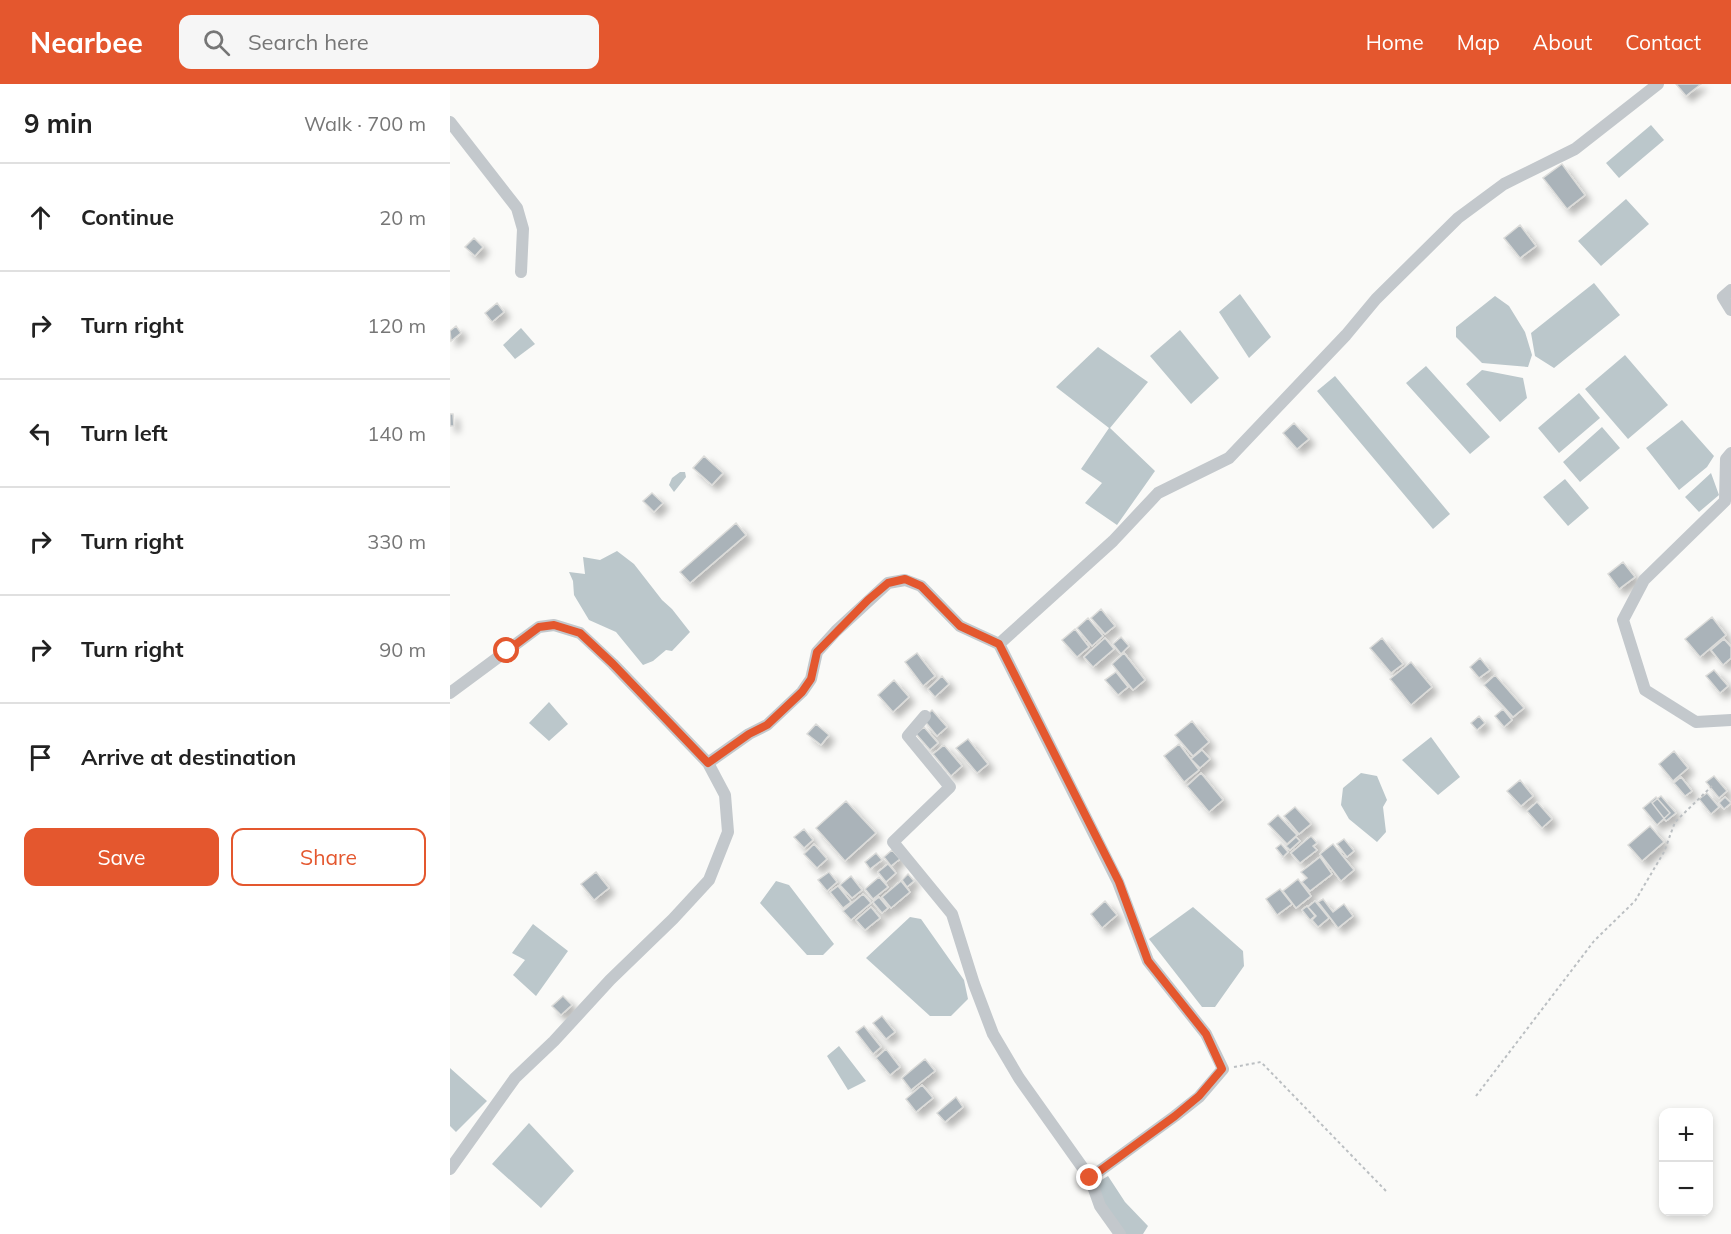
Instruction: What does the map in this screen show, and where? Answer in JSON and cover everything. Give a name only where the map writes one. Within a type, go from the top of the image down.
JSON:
[{"type":"street","points":[[999,644],[1113,541],[1158,493],[1229,458],[1346,335],[1376,299],[1458,218],[1504,184],[1575,149],[1658,84]]},
{"type":"street","points":[[450,122],[517,208],[523,229],[521,272]]},
{"type":"street","points":[[1731,290],[1723,297],[1731,310]]},
{"type":"street","points":[[1731,453],[1726,459],[1725,501],[1644,580],[1623,620],[1645,690],[1696,722],[1731,720]]},
{"type":"street","points":[[708,763],[749,734],[767,725],[802,692],[811,679],[817,652],[888,583],[905,579],[921,586],[960,626],[999,644],[1119,882],[1148,961],[1206,1034],[1222,1069],[1199,1096],[1183,1110],[1090,1178]]},
{"type":"street","points":[[450,693],[539,627],[554,625],[580,633],[708,763],[726,795],[728,832],[709,880],[674,919],[610,980],[554,1041],[516,1078],[450,1169]]},
{"type":"street","points":[[925,716],[908,736],[950,787],[893,842],[952,914],[974,984],[993,1034],[1019,1078],[1090,1178],[1100,1206],[1120,1234]]},
{"type":"path","points":[[1476,1096],[1594,941],[1635,901],[1664,852],[1675,822],[1712,786]]},
{"type":"path","points":[[1222,1069],[1261,1062],[1386,1191]]},
{"type":"shaded area","points":[[1651,125],[1664,140],[1619,178],[1606,163]]},
{"type":"shaded area","points":[[1626,199],[1649,224],[1601,266],[1578,241]]},
{"type":"shaded area","points":[[1594,283],[1620,315],[1554,368],[1535,356],[1531,333]]},
{"type":"shaded area","points":[[1240,294],[1271,337],[1249,358],[1219,312]]},
{"type":"shaded area","points":[[1495,296],[1509,306],[1525,332],[1532,355],[1528,367],[1482,363],[1456,337],[1456,327]]},
{"type":"shaded area","points":[[521,328],[535,344],[515,359],[503,345]]},
{"type":"shaded area","points":[[1180,330],[1219,378],[1191,404],[1150,356]]},
{"type":"shaded area","points":[[1098,347],[1148,382],[1110,428],[1155,471],[1117,525],[1085,503],[1102,483],[1081,469],[1109,428],[1056,387]]},
{"type":"shaded area","points":[[1625,355],[1668,405],[1628,439],[1585,389]]},
{"type":"shaded area","points":[[1426,366],[1490,437],[1470,454],[1406,383]]},
{"type":"shaded area","points":[[1482,370],[1523,378],[1527,398],[1500,422],[1466,384]]},
{"type":"shaded area","points":[[1335,376],[1450,514],[1433,529],[1317,391]]},
{"type":"shaded area","points":[[1579,393],[1600,418],[1559,453],[1538,428]]},
{"type":"shaded area","points":[[1682,420],[1714,456],[1707,467],[1679,490],[1646,448]]},
{"type":"shaded area","points":[[1602,427],[1620,448],[1580,482],[1563,462]]},
{"type":"shaded area","points":[[680,472],[685,472],[686,477],[674,492],[669,485],[672,478]]},
{"type":"shaded area","points":[[1711,473],[1719,495],[1699,512],[1685,497]]},
{"type":"shaded area","points":[[1565,479],[1589,508],[1568,526],[1543,497]]},
{"type":"shaded area","points":[[617,551],[634,564],[690,632],[672,651],[666,650],[653,661],[643,665],[616,632],[589,620],[574,595],[573,581],[569,572],[585,574],[583,557],[600,560]]},
{"type":"shaded area","points":[[549,702],[568,724],[549,741],[529,723]]},
{"type":"shaded area","points":[[1431,737],[1460,777],[1438,795],[1402,760]]},
{"type":"shaded area","points":[[1361,773],[1377,776],[1387,800],[1383,807],[1386,832],[1377,842],[1349,819],[1341,805],[1343,788]]},
{"type":"shaded area","points":[[776,881],[789,885],[834,944],[823,955],[807,955],[760,903]]},
{"type":"shaded area","points":[[1193,907],[1243,951],[1244,966],[1215,1007],[1202,1007],[1149,939]]},
{"type":"shaded area","points":[[910,917],[921,919],[964,980],[968,999],[951,1016],[930,1016],[866,958]]},
{"type":"shaded area","points":[[533,924],[568,951],[536,996],[513,975],[525,960],[512,953]]},
{"type":"shaded area","points":[[839,1046],[866,1081],[848,1090],[827,1056]]},
{"type":"shaded area","points":[[450,1068],[487,1101],[456,1132],[450,1126]]},
{"type":"shaded area","points":[[529,1123],[574,1171],[541,1208],[492,1164]]},
{"type":"shaded area","points":[[1108,1176],[1125,1202],[1148,1226],[1143,1234],[1125,1234],[1110,1214],[1095,1184]]},
{"type":"building","points":[[1676,84],[1701,84],[1686,96]]},
{"type":"building","points":[[1562,164],[1585,195],[1567,209],[1543,178]]},
{"type":"building","points":[[1520,225],[1536,246],[1520,258],[1504,238]]},
{"type":"building","points":[[474,238],[483,247],[475,256],[465,247]]},
{"type":"building","points":[[497,303],[504,312],[492,322],[485,313]]},
{"type":"building","points":[[456,326],[461,333],[451,341],[450,331]]},
{"type":"building","points":[[450,414],[453,414],[454,426],[450,426]]},
{"type":"building","points":[[1294,423],[1309,439],[1297,449],[1283,433]]},
{"type":"building","points":[[704,456],[723,473],[712,485],[693,468]]},
{"type":"building","points":[[652,493],[663,503],[654,512],[643,501]]},
{"type":"building","points":[[736,523],[746,535],[690,583],[680,572]]},
{"type":"building","points":[[1623,562],[1635,577],[1619,589],[1608,574]]},
{"type":"building","points":[[1101,609],[1115,626],[1105,634],[1091,618]]},
{"type":"building","points":[[1712,617],[1726,635],[1700,657],[1685,639]]},
{"type":"building","points":[[1088,618],[1103,636],[1092,646],[1077,628]]},
{"type":"building","points":[[1075,629],[1089,647],[1077,657],[1062,640]]},
{"type":"building","points":[[1121,637],[1129,646],[1121,654],[1113,644]]},
{"type":"building","points":[[1105,638],[1114,649],[1093,667],[1084,657]]},
{"type":"building","points":[[1382,638],[1403,664],[1391,673],[1370,648]]},
{"type":"building","points":[[1724,639],[1731,647],[1731,658],[1723,665],[1711,650]]},
{"type":"building","points":[[917,653],[935,676],[923,686],[905,662]]},
{"type":"building","points":[[1124,653],[1145,680],[1133,690],[1112,664]]},
{"type":"building","points":[[1480,658],[1490,670],[1479,678],[1470,667]]},
{"type":"building","points":[[1411,662],[1432,687],[1411,705],[1390,679]]},
{"type":"building","points":[[1714,670],[1728,686],[1720,693],[1706,676]]},
{"type":"building","points":[[1116,672],[1128,687],[1118,695],[1105,680]]},
{"type":"building","points":[[1495,675],[1524,708],[1513,717],[1484,685]]},
{"type":"building","points":[[942,676],[949,684],[935,697],[928,689]]},
{"type":"building","points":[[894,680],[909,697],[893,712],[878,695]]},
{"type":"building","points":[[1503,709],[1512,720],[1504,727],[1495,716]]},
{"type":"building","points":[[932,710],[947,727],[937,736],[923,719]]},
{"type":"building","points":[[1479,716],[1485,723],[1477,730],[1471,723]]},
{"type":"building","points":[[1192,721],[1209,742],[1193,756],[1175,735]]},
{"type":"building","points":[[816,724],[829,735],[821,745],[807,734]]},
{"type":"building","points":[[924,727],[938,743],[930,750],[916,734]]},
{"type":"building","points":[[968,739],[988,764],[977,773],[956,748]]},
{"type":"building","points":[[1179,744],[1199,770],[1184,782],[1164,756]]},
{"type":"building","points":[[944,745],[962,766],[951,776],[933,754]]},
{"type":"building","points":[[1202,750],[1210,759],[1200,768],[1191,759]]},
{"type":"building","points":[[1674,751],[1688,768],[1673,781],[1659,764]]},
{"type":"building","points":[[1201,773],[1223,800],[1209,812],[1187,786]]},
{"type":"building","points":[[1714,776],[1727,791],[1719,798],[1706,782]]},
{"type":"building","points":[[1681,777],[1692,791],[1685,796],[1674,783]]},
{"type":"building","points":[[1520,780],[1533,796],[1521,806],[1507,791]]},
{"type":"building","points":[[1707,793],[1719,807],[1711,814],[1699,799]]},
{"type":"building","points":[[1661,796],[1676,813],[1666,821],[1652,803]]},
{"type":"building","points":[[1656,797],[1670,813],[1657,825],[1643,808]]},
{"type":"building","points":[[1725,797],[1731,803],[1724,809],[1719,803]]},
{"type":"building","points":[[846,801],[876,833],[845,861],[816,828]]},
{"type":"building","points":[[1537,802],[1552,819],[1542,828],[1527,811]]},
{"type":"building","points":[[1295,807],[1311,824],[1299,834],[1284,816]]},
{"type":"building","points":[[1278,815],[1297,835],[1287,844],[1268,824]]},
{"type":"building","points":[[1650,826],[1664,842],[1642,861],[1628,845]]},
{"type":"building","points":[[804,829],[813,840],[804,848],[794,837]]},
{"type":"building","points":[[1311,836],[1317,843],[1313,846],[1317,850],[1300,863],[1291,853]]},
{"type":"building","points":[[1296,837],[1300,841],[1290,850],[1286,846]]},
{"type":"building","points":[[1344,839],[1354,851],[1347,857],[1337,844]]},
{"type":"building","points":[[814,844],[827,859],[817,868],[804,854]]},
{"type":"building","points":[[1281,844],[1288,852],[1283,857],[1276,848]]},
{"type":"building","points":[[1333,844],[1354,870],[1341,881],[1320,854]]},
{"type":"building","points":[[892,850],[900,859],[891,866],[884,857]]},
{"type":"building","points":[[876,853],[882,860],[870,869],[865,862]]},
{"type":"building","points":[[1320,857],[1332,874],[1310,891],[1302,882],[1307,878],[1301,872]]},
{"type":"building","points":[[888,864],[896,873],[886,882],[878,872]]},
{"type":"building","points":[[596,872],[609,888],[594,900],[581,884]]},
{"type":"building","points":[[829,872],[837,882],[827,891],[818,880]]},
{"type":"building","points":[[908,874],[914,881],[907,887],[902,880]]},
{"type":"building","points":[[851,876],[862,890],[852,898],[840,885]]},
{"type":"building","points":[[879,877],[888,887],[873,899],[865,889]]},
{"type":"building","points":[[1298,879],[1311,896],[1296,908],[1283,891]]},
{"type":"building","points":[[901,881],[910,892],[891,908],[882,897]]},
{"type":"building","points":[[838,886],[851,902],[843,908],[830,892]]},
{"type":"building","points":[[1280,889],[1292,904],[1277,915],[1266,899]]},
{"type":"building","points":[[863,894],[871,903],[851,920],[843,911]]},
{"type":"building","points":[[879,897],[888,908],[882,913],[873,902]]},
{"type":"building","points":[[1323,899],[1333,912],[1344,904],[1353,916],[1338,928],[1318,902]]},
{"type":"building","points":[[1105,901],[1117,915],[1102,928],[1091,914]]},
{"type":"building","points":[[1315,901],[1329,918],[1318,927],[1312,920],[1316,916],[1308,907]]},
{"type":"building","points":[[1307,906],[1315,916],[1310,920],[1302,910]]},
{"type":"building","points":[[871,907],[880,918],[865,930],[856,920]]},
{"type":"building","points":[[563,996],[572,1005],[561,1015],[552,1006]]},
{"type":"building","points":[[882,1016],[895,1032],[886,1039],[873,1023]]},
{"type":"building","points":[[864,1026],[881,1047],[873,1054],[856,1032]]},
{"type":"building","points":[[886,1049],[900,1067],[890,1075],[876,1058]]},
{"type":"building","points":[[925,1059],[935,1071],[911,1090],[902,1078]]},
{"type":"building","points":[[922,1085],[933,1098],[916,1112],[906,1099]]},
{"type":"building","points":[[956,1097],[963,1107],[945,1122],[937,1113]]},
{"type":"route","points":[[507,651],[539,627],[554,625],[580,633],[708,763],[749,734],[767,725],[802,692],[811,679],[817,652],[836,631],[888,583],[905,579],[921,586],[960,626],[999,644],[1119,882],[1148,961],[1206,1034],[1222,1069],[1199,1096],[1175,1116],[1090,1178]]}]
